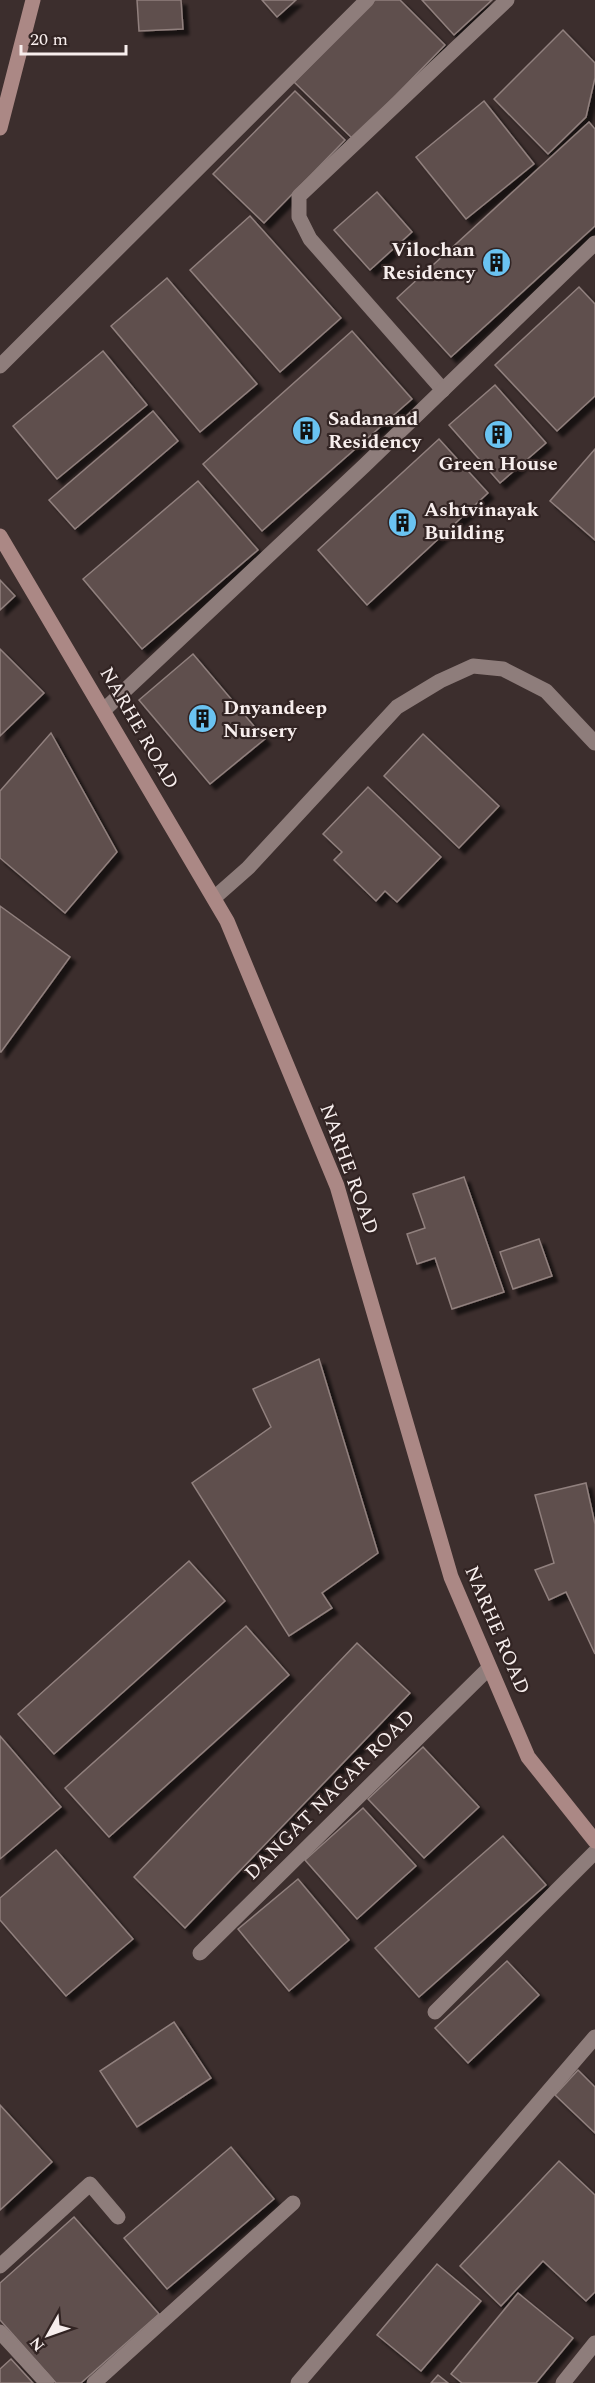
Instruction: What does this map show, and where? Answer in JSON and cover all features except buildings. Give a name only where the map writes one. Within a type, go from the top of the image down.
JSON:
[{"type":"street","points":[[0,128],[33,0]]},
{"type":"street","points":[[0,366],[367,0]]},
{"type":"street","points":[[443,390],[309,239],[300,217],[299,196],[507,0]]},
{"type":"street","points":[[104,710],[595,243]]},
{"type":"street","name":"NARHE ROAD","points":[[0,536],[227,921],[337,1186],[451,1577],[528,1756],[595,1841]]},
{"type":"street","points":[[214,898],[248,868],[397,707],[440,681],[473,666],[503,669],[546,691],[595,743]]},
{"type":"street","name":"DANGAT NAGAR ROAD","points":[[200,1953],[489,1668]]},
{"type":"street","points":[[435,2012],[595,1852]]},
{"type":"street","points":[[298,2383],[595,2037]]},
{"type":"street","points":[[0,2266],[90,2184],[118,2217]]},
{"type":"street","points":[[94,2383],[293,2204]]},
{"type":"street","points":[[0,2332],[47,2383]]},
{"type":"street","points":[[562,2383],[595,2343]]},
{"type":"place","name":"Vilochan Residency","points":[[496,262]]},
{"type":"place","name":"Sadanand Residency","points":[[307,431]]},
{"type":"place","name":"Green House","points":[[498,434]]},
{"type":"place","name":"Ashtvinayak Building","points":[[403,522]]},
{"type":"place","name":"Dnyandeep Nursery","points":[[202,719]]}]
